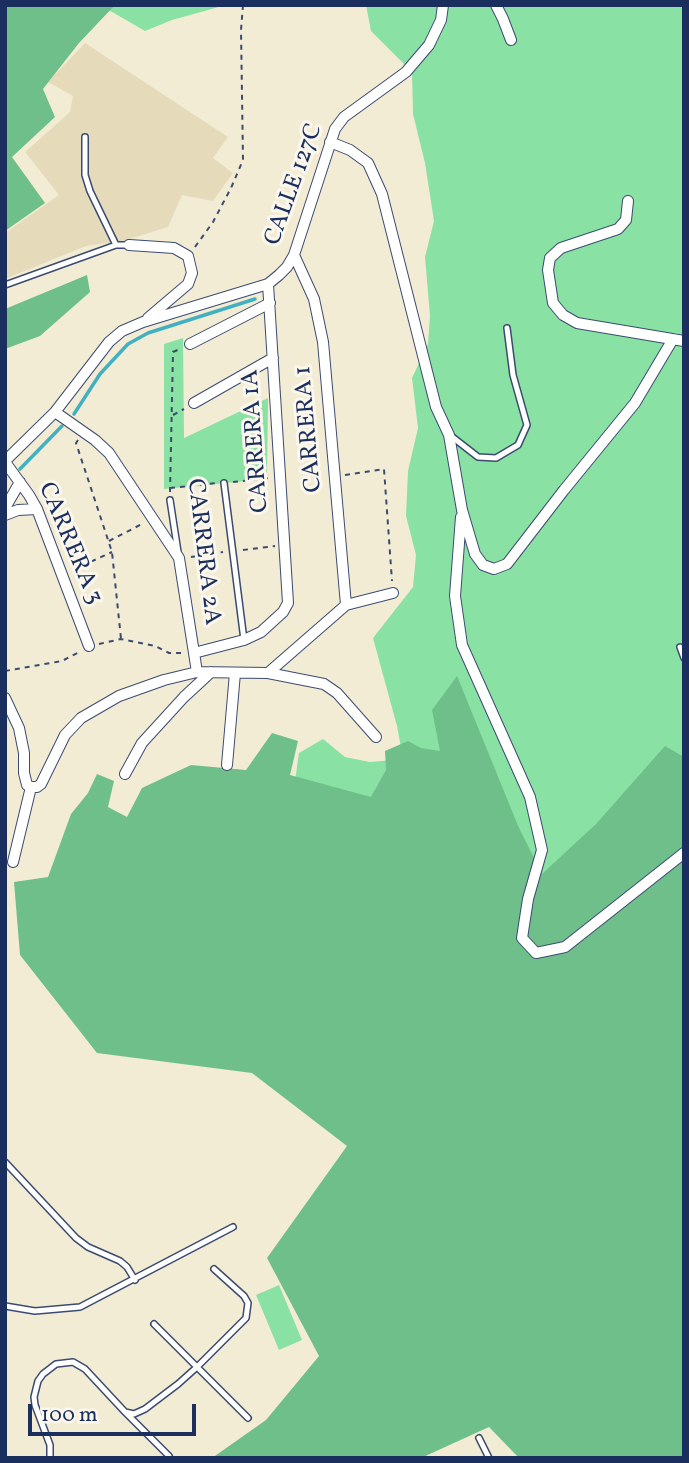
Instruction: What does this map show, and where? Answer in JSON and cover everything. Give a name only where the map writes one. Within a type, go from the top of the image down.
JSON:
[{"type":"street","name":"CALLE 127C","points":[[5,461],[55,412],[109,342],[122,331],[268,284],[287,267],[294,255],[335,129],[344,117],[406,72],[429,45],[441,20],[443,5]]},
{"type":"street","points":[[496,5],[511,40]]},
{"type":"street","points":[[330,142],[350,150],[368,163],[382,194],[436,407],[449,435],[462,510],[475,554],[483,565],[494,569],[507,564],[635,403],[679,340],[577,323],[563,315],[553,303],[548,270],[550,258],[561,248],[618,229],[626,220],[628,201]]},
{"type":"street","points":[[129,245],[174,248],[188,256]]},
{"type":"street","name":"CARRERA 1","points":[[294,255],[314,299],[323,342],[346,605]]},
{"type":"street","name":"CALLE 127C","points":[[144,322],[188,284],[192,273],[188,256]]},
{"type":"street","name":"CARRERA 1A","points":[[244,640],[261,632],[276,620],[288,603],[268,284]]},
{"type":"street","points":[[190,344],[270,303]]},
{"type":"street","points":[[194,403],[273,358]]},
{"type":"street","points":[[55,412],[108,453],[179,558]]},
{"type":"street","name":"CARRERA 3","points":[[5,461],[37,509],[89,646]]},
{"type":"street","points":[[5,508],[20,482]]},
{"type":"street","points":[[5,514],[37,509]]},
{"type":"street","points":[[462,510],[455,596],[462,645],[530,797],[542,850],[528,899],[522,938],[536,953],[565,947],[684,853]]},
{"type":"street","name":"CARRERA 2A","points":[[179,558],[197,672]]},
{"type":"street","points":[[268,673],[346,605],[393,593]]},
{"type":"street","points":[[194,653],[244,640]]},
{"type":"street","points":[[5,698],[19,728],[24,753],[24,773],[27,785],[31,787],[41,784],[65,735],[81,718],[119,696],[197,672],[268,673],[324,684],[337,693],[376,737]]},
{"type":"street","points":[[125,774],[142,743],[211,672]]},
{"type":"street","points":[[227,765],[235,673]]},
{"type":"street","points":[[13,862],[31,787]]},
{"type":"lane","points":[[85,137],[85,175],[116,245]]},
{"type":"lane","points":[[5,285],[116,245],[129,245]]},
{"type":"lane","points":[[449,435],[478,457],[496,458],[518,445],[527,425],[513,375],[507,328]]},
{"type":"lane","points":[[224,483],[244,640]]},
{"type":"lane","name":"CARRERA 2A","points":[[170,500],[179,558]]},
{"type":"lane","points":[[680,648],[684,658]]},
{"type":"lane","points":[[5,1163],[76,1238],[88,1247],[120,1261],[135,1279]]},
{"type":"lane","points":[[5,1306],[35,1311],[80,1307],[233,1227]]},
{"type":"lane","points":[[122,1410],[134,1413],[145,1409],[197,1367],[246,1318],[248,1303],[244,1296],[214,1269]]},
{"type":"lane","points":[[154,1324],[248,1418]]},
{"type":"lane","points":[[50,1458],[50,1445],[34,1397],[38,1381],[49,1368],[56,1364],[73,1362],[85,1368],[122,1410],[169,1456]]},
{"type":"lane","points":[[479,1438],[489,1458]]},
{"type":"path","points":[[188,256],[213,222],[232,188],[243,160],[243,5]]},
{"type":"path","name":"CARRERA 2A","points":[[170,500],[173,352]]},
{"type":"path","points":[[172,416],[194,403]]},
{"type":"path","points":[[82,431],[76,443],[112,552],[121,639]]},
{"type":"path","points":[[335,476],[384,469],[393,593]]},
{"type":"path","points":[[108,541],[152,519]]},
{"type":"path","points":[[62,575],[112,552]]},
{"type":"path","points":[[5,670],[62,662],[89,646],[121,639],[155,646],[169,653],[194,653]]},
{"type":"shaded area","points":[[85,43],[228,137],[213,158],[233,173],[213,201],[182,195],[168,227],[123,241],[86,246],[5,279],[5,233],[59,195],[25,152],[70,112],[73,96],[48,82]]},
{"type":"green space","points":[[5,5],[115,5],[79,43],[43,89],[55,117],[12,157],[45,203],[5,231]]},
{"type":"green space","points":[[100,5],[226,5],[172,20],[145,31]]},
{"type":"green space","points":[[366,5],[684,5],[684,1458],[295,781],[299,753],[323,739],[345,757],[370,762],[403,759],[397,726],[373,638],[413,587],[416,555],[406,516],[408,471],[418,428],[412,378],[428,344],[430,316],[425,257],[434,221],[425,163],[413,114],[412,72],[371,31]]},
{"type":"green space","points":[[87,275],[90,292],[40,336],[5,349],[5,309]]},
{"type":"green space","points":[[183,338],[184,438],[268,398],[267,479],[164,489],[164,344]]},
{"type":"green space","points":[[457,676],[519,828],[542,874],[596,824],[665,746],[684,757],[684,1458],[519,1458],[489,1427],[421,1458],[212,1458],[266,1420],[319,1356],[267,1258],[347,1146],[252,1073],[97,1053],[20,955],[14,882],[48,877],[71,814],[88,793],[97,774],[114,781],[108,807],[127,817],[142,788],[191,765],[246,770],[272,733],[298,741],[290,775],[371,797],[386,770],[385,751],[408,741],[421,748],[440,751],[432,710]]},
{"type":"green space","points":[[279,1285],[302,1340],[279,1350],[256,1295]]},
{"type":"waterway","points":[[74,414],[100,374],[128,344],[148,333],[255,299]]},
{"type":"waterway","points":[[20,469],[62,426]]}]
